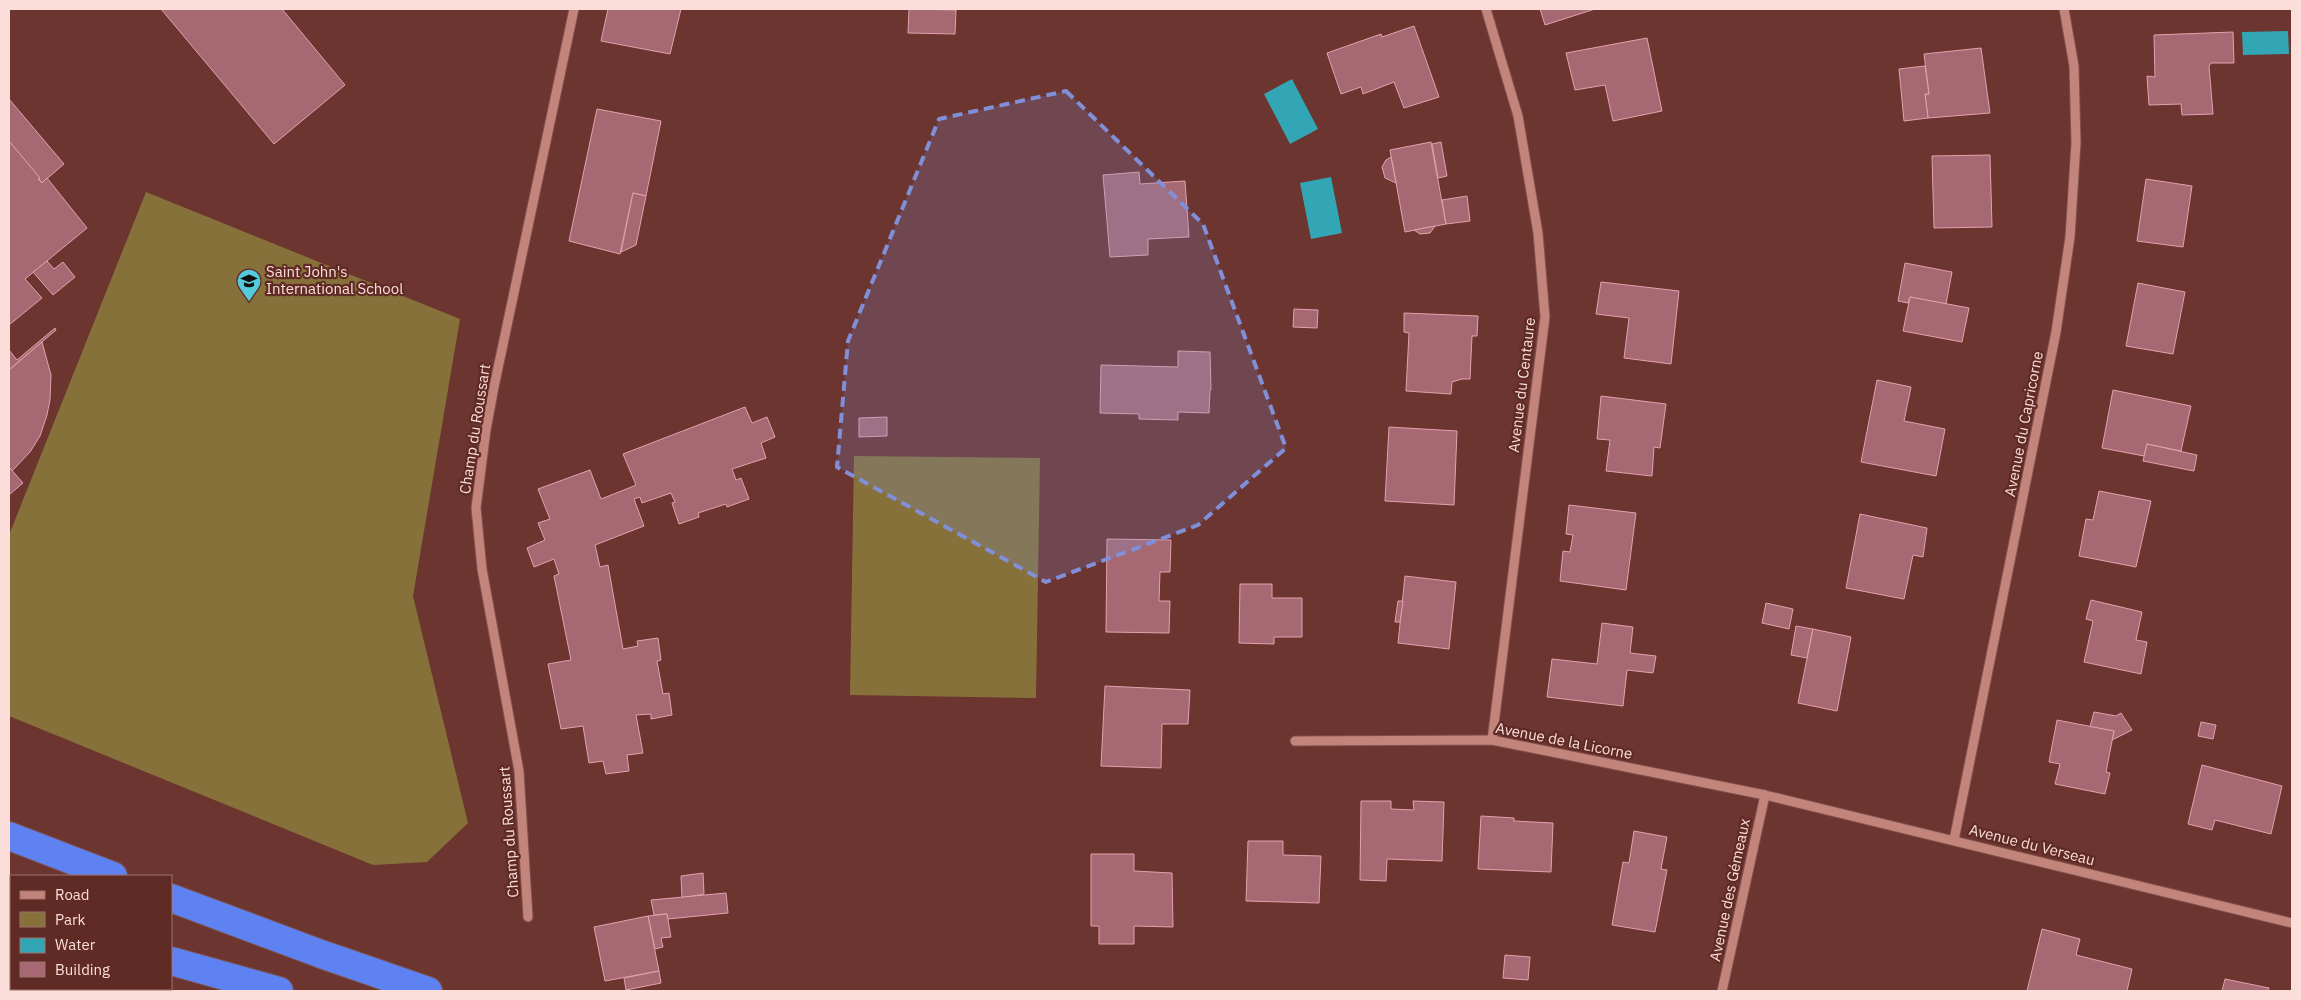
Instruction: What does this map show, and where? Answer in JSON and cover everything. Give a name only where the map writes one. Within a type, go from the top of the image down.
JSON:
[{"type":"highway","points":[[9,836],[110,875]]},
{"type":"highway","points":[[172,898],[321,954],[428,991]]},
{"type":"highway","points":[[172,961],[279,991]]},
{"type":"street","name":"Champ du Roussart","points":[[528,917],[519,771],[482,569],[476,508],[492,396],[574,9]]},
{"type":"street","name":"Avenue du Centaure","points":[[1486,9],[1518,116],[1538,233],[1545,317],[1492,740]]},
{"type":"street","name":"Avenue du Capricorne","points":[[1954,840],[2056,332],[2070,237],[2076,143],[2074,66],[2064,9]]},
{"type":"street","name":"Avenue de la Licorne","points":[[1296,741],[1492,740],[1765,795]]},
{"type":"street","name":"Avenue du Verseau","points":[[1765,795],[2292,922]]},
{"type":"street","name":"Avenue des Gémeaux","points":[[1722,991],[1765,795]]},
{"type":"highlighted area","points":[[1066,91],[1203,224],[1286,448],[1198,525],[1046,582],[837,467],[848,341],[939,119]]},
{"type":"green space","points":[[146,192],[460,319],[413,596],[468,823],[427,862],[373,865],[9,716],[9,535]]},
{"type":"green space","points":[[854,456],[1040,458],[1036,698],[850,695]]},
{"type":"water","points":[[2288,31],[2289,54],[2243,55],[2242,32]]},
{"type":"water","points":[[1292,79],[1318,129],[1290,144],[1264,94]]},
{"type":"water","points":[[1331,177],[1342,233],[1311,239],[1300,183]]},
{"type":"building","points":[[161,9],[282,9],[345,85],[274,144]]},
{"type":"building","points":[[608,9],[681,9],[670,54],[601,41]]},
{"type":"building","points":[[909,9],[956,10],[955,34],[908,33]]},
{"type":"building","points":[[1540,9],[1595,9],[1545,25]]},
{"type":"building","points":[[1414,26],[1439,97],[1404,108],[1394,82],[1363,94],[1361,87],[1341,94],[1327,53],[1381,34],[1382,37]]},
{"type":"building","points":[[2233,32],[2234,63],[2211,63],[2209,66],[2213,114],[2182,115],[2181,104],[2149,105],[2147,76],[2155,77],[2154,35]]},
{"type":"building","points":[[1647,38],[1662,111],[1613,121],[1605,85],[1575,90],[1566,53]]},
{"type":"building","points":[[1981,48],[1990,113],[1928,118],[1925,94],[1929,94],[1924,54]]},
{"type":"building","points":[[1925,66],[1929,94],[1925,94],[1928,118],[1904,121],[1899,69]]},
{"type":"building","points":[[9,99],[64,164],[42,183],[9,141]]},
{"type":"building","points":[[597,109],[661,121],[646,196],[633,193],[620,254],[569,241]]},
{"type":"building","points":[[9,141],[40,178],[38,179],[42,183],[47,178],[87,228],[25,279],[42,298],[9,325]]},
{"type":"building","points":[[1431,142],[1446,224],[1405,232],[1390,150]]},
{"type":"building","points":[[1441,142],[1447,176],[1438,178],[1432,144]]},
{"type":"building","points":[[1990,155],[1992,227],[1934,228],[1932,156]]},
{"type":"building","points":[[1391,157],[1396,183],[1385,178],[1382,167],[1386,160]]},
{"type":"building","points":[[1139,172],[1140,184],[1185,181],[1189,237],[1148,239],[1148,255],[1110,257],[1103,175]]},
{"type":"building","points":[[2146,179],[2192,186],[2183,247],[2137,241]]},
{"type":"building","points":[[633,193],[646,196],[636,245],[621,252]]},
{"type":"building","points":[[1467,196],[1470,221],[1446,224],[1442,200]]},
{"type":"building","points":[[1435,226],[1430,233],[1420,234],[1414,230]]},
{"type":"building","points":[[47,261],[54,269],[63,262],[75,277],[53,295],[33,272]]},
{"type":"building","points":[[1905,263],[1952,272],[1946,304],[1910,297],[1908,303],[1898,301]]},
{"type":"building","points":[[1601,282],[1679,291],[1671,364],[1624,358],[1629,318],[1596,314]]},
{"type":"building","points":[[2138,283],[2185,292],[2173,354],[2126,346]]},
{"type":"building","points":[[1910,297],[1969,308],[1962,342],[1903,331]]},
{"type":"building","points":[[1294,309],[1318,310],[1317,328],[1293,327]]},
{"type":"building","points":[[1404,313],[1478,316],[1477,336],[1472,336],[1470,379],[1452,382],[1451,394],[1406,391],[1409,333],[1404,332]]},
{"type":"building","points":[[55,328],[56,330],[9,370],[9,350],[17,360]]},
{"type":"building","points":[[42,342],[51,375],[47,415],[40,436],[30,452],[12,471],[9,467],[9,370]]},
{"type":"building","points":[[1178,351],[1210,352],[1211,390],[1209,413],[1178,412],[1178,420],[1139,419],[1139,414],[1100,413],[1101,365],[1178,367]]},
{"type":"building","points":[[1877,380],[1911,387],[1904,421],[1945,429],[1936,476],[1861,462]]},
{"type":"building","points":[[2113,390],[2191,406],[2181,451],[2147,444],[2144,456],[2102,448]]},
{"type":"building","points":[[1601,396],[1666,404],[1660,448],[1654,447],[1652,476],[1606,471],[1610,440],[1597,439]]},
{"type":"building","points":[[745,407],[752,423],[767,417],[775,437],[761,443],[766,458],[732,469],[736,480],[741,478],[749,499],[727,507],[726,504],[698,513],[699,517],[679,524],[672,503],[675,502],[671,493],[642,503],[640,497],[634,499],[644,526],[595,545],[600,567],[608,565],[623,649],[638,646],[637,641],[658,638],[661,660],[657,661],[663,694],[669,693],[672,715],[651,719],[651,714],[636,715],[643,753],[627,755],[629,771],[606,774],[603,761],[589,763],[583,726],[561,729],[548,664],[571,660],[554,576],[559,574],[554,559],[534,567],[527,548],[545,540],[538,523],[550,519],[538,489],[590,470],[601,499],[629,488],[636,485],[623,454]]},
{"type":"building","points":[[887,417],[887,436],[859,437],[859,418]]},
{"type":"building","points":[[1389,427],[1457,431],[1454,505],[1385,501]]},
{"type":"building","points":[[2147,444],[2197,455],[2194,471],[2143,461]]},
{"type":"building","points":[[9,467],[23,483],[9,495]]},
{"type":"building","points":[[2099,491],[2151,501],[2136,567],[2079,556],[2086,519],[2093,520]]},
{"type":"building","points":[[1569,505],[1636,513],[1626,590],[1560,581],[1563,551],[1570,552],[1573,535],[1566,534]]},
{"type":"building","points":[[1860,514],[1927,528],[1923,557],[1913,555],[1904,599],[1846,588]]},
{"type":"building","points":[[1107,539],[1171,540],[1170,572],[1160,572],[1159,601],[1170,601],[1169,633],[1106,632]]},
{"type":"building","points":[[1405,576],[1456,582],[1449,649],[1398,643]]},
{"type":"building","points":[[1240,584],[1272,584],[1272,598],[1302,598],[1302,637],[1274,637],[1274,644],[1239,643]]},
{"type":"building","points":[[2091,600],[2142,612],[2136,640],[2147,642],[2141,674],[2084,662],[2093,621],[2086,619]]},
{"type":"building","points":[[1398,601],[1403,601],[1400,622],[1395,622]]},
{"type":"building","points":[[1766,603],[1793,609],[1789,629],[1762,623]]},
{"type":"building","points":[[1602,623],[1633,627],[1630,653],[1656,656],[1653,673],[1627,670],[1623,706],[1547,697],[1552,659],[1597,664]]},
{"type":"building","points":[[1796,626],[1813,629],[1807,658],[1791,655]]},
{"type":"building","points":[[1813,629],[1851,637],[1837,711],[1798,703]]},
{"type":"building","points":[[1105,686],[1190,690],[1188,724],[1162,724],[1161,768],[1101,766]]},
{"type":"building","points":[[2094,712],[2116,716],[2121,713],[2132,730],[2112,740],[2114,731],[2090,727]]},
{"type":"building","points":[[2057,720],[2114,731],[2106,772],[2110,773],[2105,794],[2055,784],[2060,764],[2049,762]]},
{"type":"building","points":[[2201,722],[2216,725],[2213,739],[2198,736]]},
{"type":"building","points":[[2202,765],[2282,786],[2271,834],[2215,820],[2212,830],[2188,824]]},
{"type":"building","points":[[1361,801],[1391,801],[1391,809],[1414,810],[1413,801],[1444,802],[1442,861],[1387,859],[1386,881],[1360,880]]},
{"type":"building","points":[[1481,816],[1514,818],[1514,821],[1553,823],[1551,872],[1478,869]]},
{"type":"building","points":[[1634,831],[1667,837],[1661,869],[1667,870],[1655,932],[1612,925],[1623,862],[1629,863]]},
{"type":"building","points":[[1248,841],[1283,841],[1283,855],[1321,856],[1319,903],[1246,901]]},
{"type":"building","points":[[1091,854],[1134,854],[1134,871],[1172,873],[1173,927],[1134,926],[1134,944],[1099,944],[1099,926],[1091,926]]},
{"type":"building","points":[[703,873],[704,894],[682,898],[681,876]]},
{"type":"building","points":[[726,893],[728,913],[668,919],[667,914],[654,915],[651,900]]},
{"type":"building","points":[[667,914],[671,937],[661,938],[663,947],[655,949],[648,916]]},
{"type":"building","points":[[648,916],[659,971],[605,981],[594,927]]},
{"type":"building","points":[[2042,929],[2080,939],[2076,955],[2132,969],[2127,991],[2027,991]]},
{"type":"building","points":[[1505,955],[1530,957],[1528,980],[1503,978]]},
{"type":"building","points":[[659,971],[661,983],[626,990],[624,978]]},
{"type":"building","points":[[2225,979],[2269,988],[2268,991],[2222,991]]},
{"type":"place","name":"Saint John's International School","points":[[249,302]]}]
